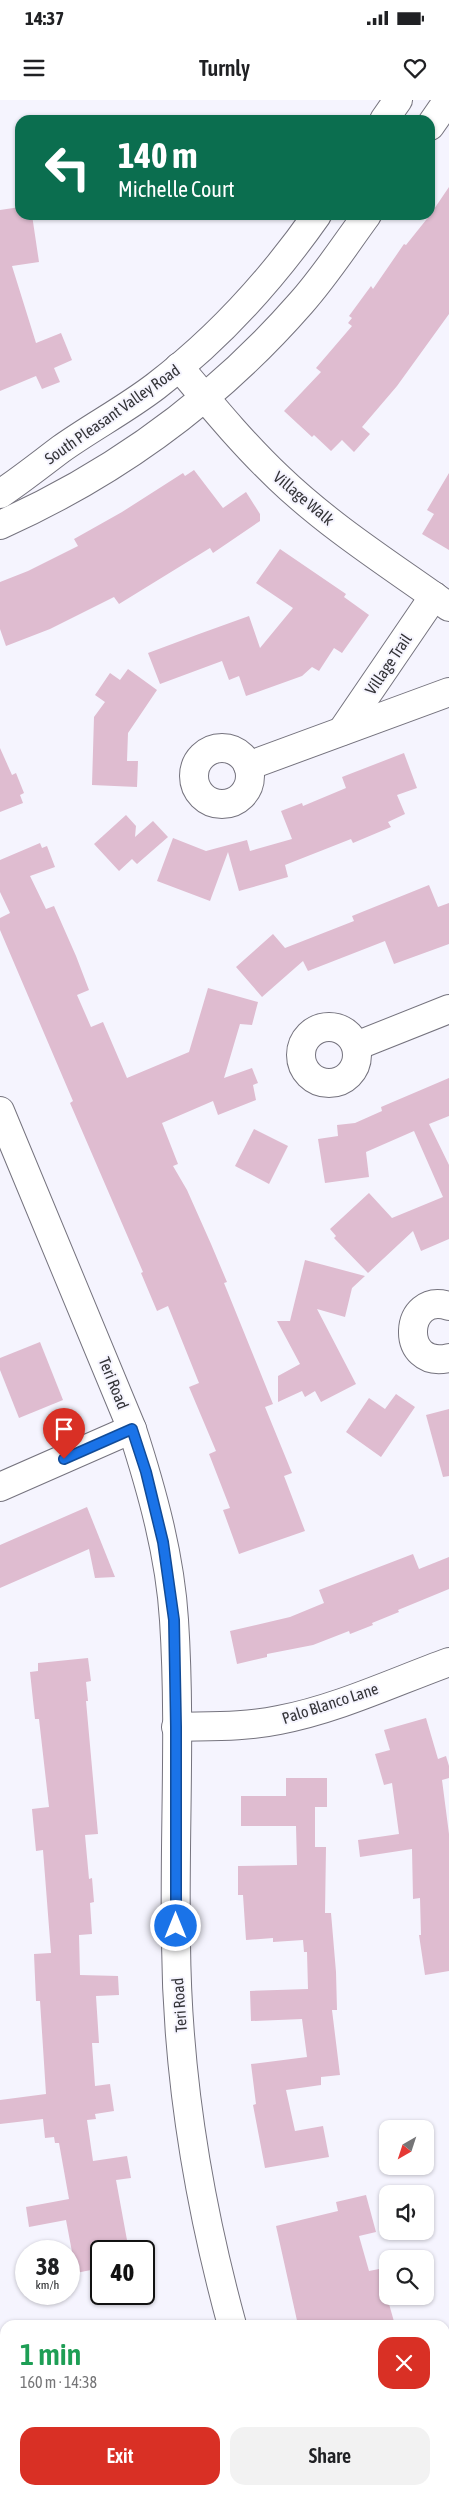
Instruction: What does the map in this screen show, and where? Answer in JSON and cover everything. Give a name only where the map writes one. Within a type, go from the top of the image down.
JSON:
[{"type":"street","points":[[388,115],[398,100]]},
{"type":"street","points":[[435,119],[448,100]]},
{"type":"street","name":"South Pleasant Valley Road","points":[[0,494],[63,448],[109,419],[179,367],[249,301],[280,265],[313,220]]},
{"type":"street","points":[[0,525],[67,492],[108,469],[154,438],[206,398],[238,370],[302,302],[363,220]]},
{"type":"street","name":"Village Walk","points":[[179,367],[246,444],[280,479],[324,516],[442,602]]},
{"type":"street","name":"Village Trail","points":[[342,731],[442,602]]},
{"type":"street","name":"Village Trail","points":[[248,766],[449,692]]},
{"type":"street","points":[[356,1046],[449,1009]]},
{"type":"street","name":"Teri Road","points":[[3,1127],[132,1429],[155,1509],[170,1583],[174,1620],[176,1727],[176,1945],[183,2064],[191,2132],[204,2208],[231,2320]]},
{"type":"street","points":[[449,1306],[437,1304],[428,1306],[415,1320],[412,1328],[413,1338],[422,1353],[438,1360],[449,1358]]},
{"type":"street","points":[[0,1487],[132,1429]]},
{"type":"street","name":"Palo Blanco Lane","points":[[176,1727],[245,1725],[280,1720],[317,1711],[449,1662]]},
{"type":"building","points":[[449,187],[449,314],[397,386],[362,427],[370,434],[354,452],[342,440],[331,451],[314,435],[312,437],[284,411],[321,372],[316,368],[352,326],[348,323],[352,318],[349,316],[371,286],[373,289],[404,244],[406,245],[426,220],[435,220],[435,208]]},
{"type":"building","points":[[15,208],[15,220],[33,220],[39,262],[12,266],[36,343],[61,333],[72,360],[54,368],[60,382],[42,389],[36,376],[0,391],[0,210]]},
{"type":"building","points":[[194,470],[223,508],[246,492],[260,514],[260,521],[213,553],[210,548],[119,604],[114,597],[50,629],[6,646],[0,629],[0,582],[28,571],[78,546],[74,539],[122,512],[183,473],[185,476]]},
{"type":"building","points":[[449,473],[449,550],[422,534],[434,514],[427,510]]},
{"type":"building","points":[[280,549],[346,594],[344,597],[369,615],[342,653],[334,648],[319,671],[312,667],[302,676],[246,696],[239,676],[229,680],[222,661],[160,684],[148,653],[249,616],[260,648],[293,608],[256,583]]},
{"type":"building","points":[[128,669],[157,690],[128,733],[127,761],[138,761],[137,787],[92,785],[94,717],[105,702],[95,695],[110,673],[120,680]]},
{"type":"building","points":[[0,748],[12,775],[16,773],[24,793],[20,795],[23,803],[0,812]]},
{"type":"building","points":[[404,753],[417,788],[397,795],[405,814],[388,822],[391,827],[353,843],[351,839],[285,865],[288,877],[239,891],[228,852],[210,901],[157,881],[173,838],[206,851],[247,840],[250,851],[292,839],[281,811],[302,803],[303,806],[346,788],[342,777]]},
{"type":"building","points":[[126,815],[136,826],[135,837],[153,821],[168,837],[137,864],[132,859],[119,871],[94,844]]},
{"type":"building","points":[[40,843],[42,848],[47,846],[55,867],[30,876],[46,909],[54,906],[76,956],[89,990],[77,995],[91,1027],[103,1022],[127,1078],[189,1052],[208,988],[258,1002],[252,1025],[240,1024],[224,1078],[252,1068],[258,1083],[253,1085],[256,1100],[218,1115],[213,1101],[162,1123],[178,1164],[173,1166],[187,1190],[227,1282],[224,1283],[273,1404],[265,1407],[292,1473],[284,1476],[305,1531],[239,1554],[223,1510],[230,1508],[209,1454],[216,1451],[189,1387],[199,1383],[168,1306],[157,1311],[141,1273],[143,1272],[70,1103],[73,1101],[0,930],[0,918],[10,913],[0,892],[0,860]]},
{"type":"building","points":[[429,885],[438,907],[449,903],[449,944],[394,964],[385,941],[308,971],[303,961],[262,997],[236,967],[273,934],[285,948],[354,921],[352,916]]},
{"type":"building","points":[[449,1078],[449,1116],[429,1124],[449,1165],[449,1239],[421,1251],[413,1231],[368,1273],[334,1238],[336,1236],[330,1229],[369,1193],[392,1218],[443,1197],[414,1131],[366,1152],[369,1177],[325,1183],[318,1139],[338,1136],[337,1125],[355,1123],[382,1111],[381,1107]]},
{"type":"building","points":[[254,1129],[288,1146],[269,1184],[235,1166]]},
{"type":"building","points":[[305,1260],[365,1276],[352,1288],[345,1317],[317,1309],[356,1384],[321,1402],[315,1391],[305,1397],[302,1391],[278,1402],[278,1376],[300,1364],[277,1321],[290,1321]]},
{"type":"building","points":[[40,1342],[63,1400],[19,1418],[0,1370],[0,1358]]},
{"type":"building","points":[[396,1394],[415,1407],[381,1457],[346,1432],[369,1398],[385,1409]]},
{"type":"building","points":[[449,1409],[449,1476],[443,1477],[426,1415]]},
{"type":"building","points":[[87,1507],[115,1577],[95,1578],[89,1549],[0,1588],[0,1545]]},
{"type":"building","points":[[413,1554],[419,1569],[449,1557],[449,1589],[398,1610],[399,1612],[372,1623],[373,1625],[350,1634],[349,1631],[313,1645],[267,1654],[267,1657],[237,1664],[230,1631],[290,1617],[324,1603],[319,1590]]},
{"type":"building","points":[[88,1658],[91,1681],[86,1682],[88,1701],[86,1701],[98,1834],[85,1835],[89,1879],[92,1878],[94,1902],[90,1903],[92,1934],[79,1935],[80,1975],[118,1976],[119,1995],[96,1996],[99,2043],[92,2043],[95,2086],[110,2084],[114,2111],[95,2114],[96,2119],[87,2120],[93,2161],[127,2156],[131,2178],[116,2180],[127,2240],[90,2240],[90,2270],[80,2272],[80,2240],[70,2240],[66,2220],[29,2227],[26,2207],[69,2199],[59,2143],[55,2143],[54,2137],[45,2138],[43,2119],[0,2124],[0,2100],[46,2094],[40,2001],[36,2001],[34,1954],[51,1953],[43,1850],[36,1851],[32,1809],[49,1807],[39,1719],[35,1719],[30,1672],[38,1671],[38,1663]]},
{"type":"building","points":[[426,1718],[438,1759],[446,1756],[449,1766],[449,1778],[442,1780],[449,1834],[449,1971],[425,1975],[419,1935],[421,1935],[420,1898],[413,1899],[412,1849],[360,1857],[358,1840],[399,1834],[392,1783],[384,1785],[375,1754],[390,1750],[384,1730]]},
{"type":"building","points":[[286,1778],[327,1778],[327,1807],[315,1807],[315,1847],[326,1847],[325,1913],[331,1913],[337,2010],[332,2010],[340,2075],[321,2077],[321,2085],[286,2090],[295,2131],[323,2126],[329,2157],[265,2168],[253,2105],[256,2104],[251,2064],[307,2057],[302,2019],[251,2021],[250,1991],[308,1989],[307,1952],[304,1952],[303,1940],[273,1942],[273,1938],[246,1940],[243,1895],[238,1895],[238,1866],[297,1865],[296,1826],[241,1826],[241,1796],[286,1796]]},
{"type":"building","points":[[366,2195],[376,2232],[359,2236],[369,2271],[379,2269],[379,2305],[389,2305],[394,2320],[297,2320],[276,2226],[338,2211],[336,2202]]},
{"type":"route","points":[[64,1459],[132,1429],[146,1472],[163,1542],[174,1620],[176,1926]]}]
